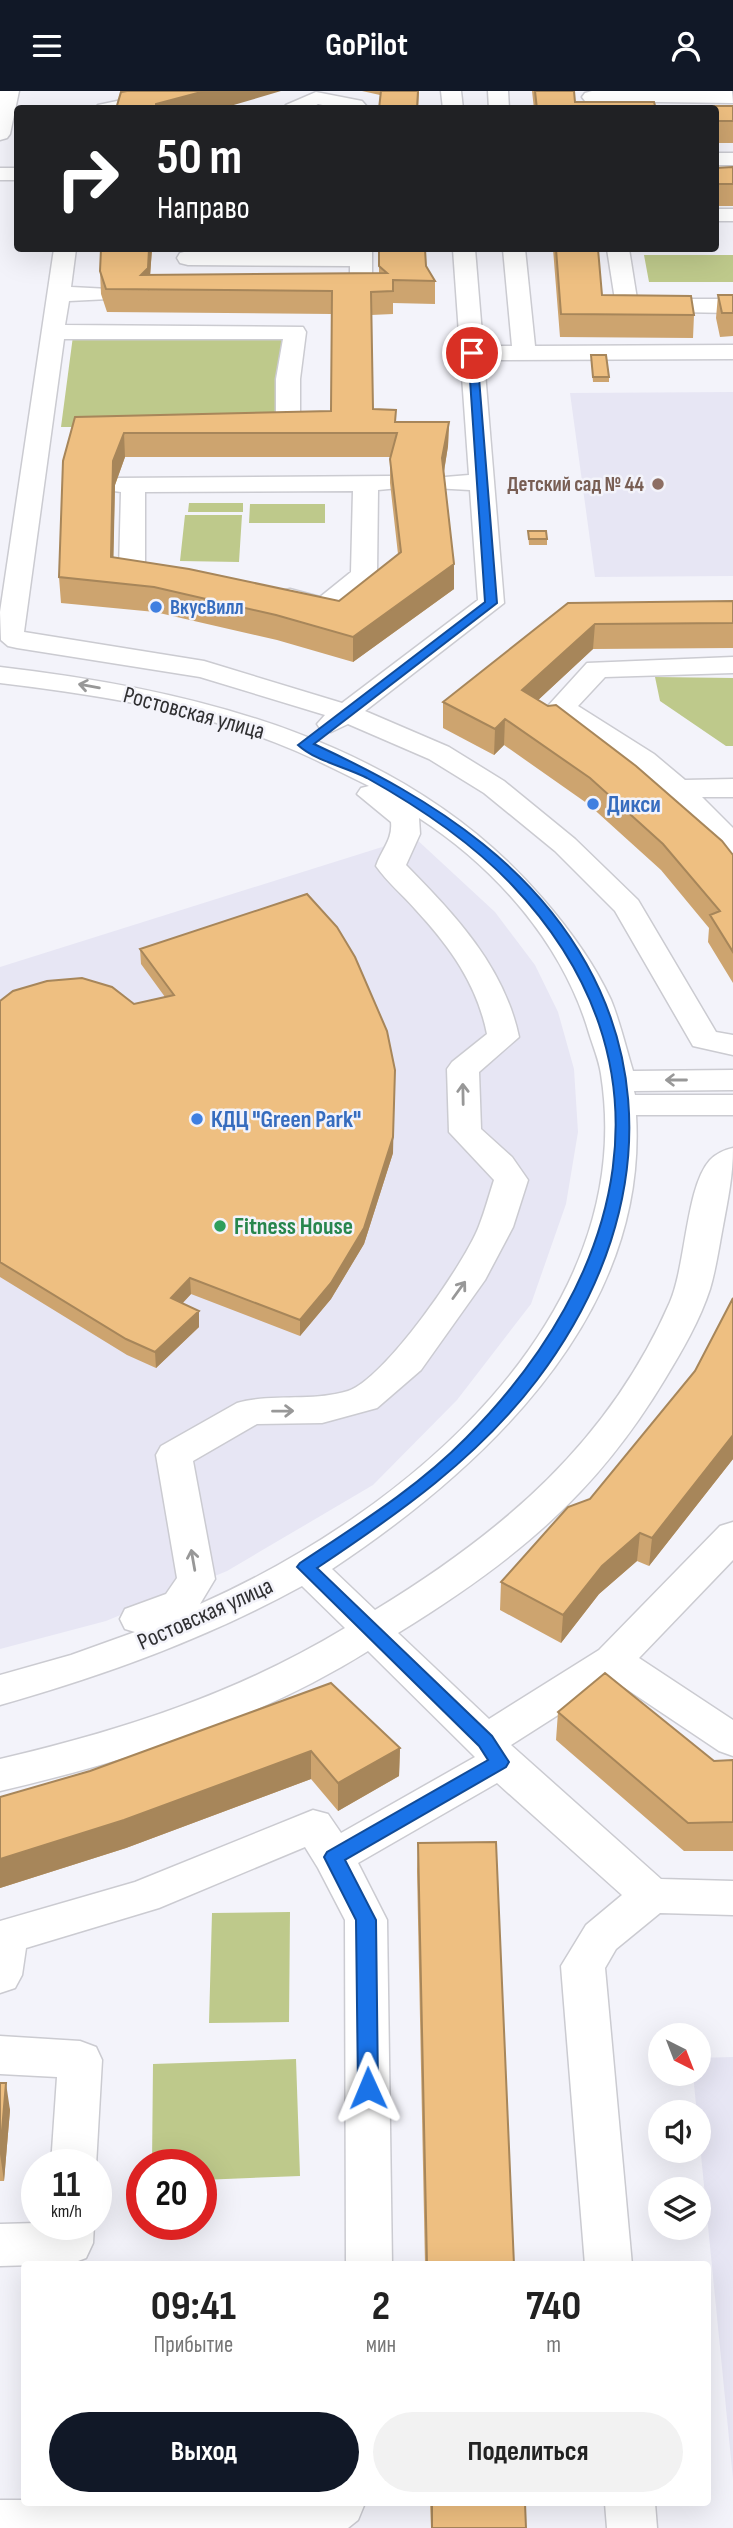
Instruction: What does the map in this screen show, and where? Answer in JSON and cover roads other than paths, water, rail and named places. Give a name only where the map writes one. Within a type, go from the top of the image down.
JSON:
[{"type":"street","points":[[0,134],[9,91]]},
{"type":"street","points":[[125,105],[194,91]]},
{"type":"street","points":[[593,99],[732,97]]},
{"type":"street","points":[[301,105],[316,98],[355,105]]},
{"type":"street","points":[[65,252],[52,332],[50,438],[10,634],[17,640],[204,669],[346,713],[439,753],[494,787],[565,845],[627,906],[704,1039],[733,1045]]},
{"type":"street","points":[[305,745],[491,603],[464,252]]},
{"type":"street","points":[[514,252],[524,352]]},
{"type":"street","points":[[618,252],[627,306],[733,306]]},
{"type":"street","points":[[186,281],[189,253],[361,254],[370,289],[307,290]]},
{"type":"street","points":[[440,289],[467,288]]},
{"type":"street","points":[[58,294],[101,293]]},
{"type":"street","points":[[472,353],[722,352],[701,306]]},
{"type":"street","points":[[52,332],[295,332],[288,379],[288,433],[240,433]]},
{"type":"street","points":[[442,482],[482,482]]},
{"type":"street","points":[[199,579],[132,570],[124,485],[378,483],[364,575],[324,607],[262,591]]},
{"type":"street","points":[[0,506],[38,492]]},
{"type":"street","points":[[733,665],[597,669],[561,707],[644,761],[722,821],[733,844]]},
{"type":"street","name":"Ростовская улица","points":[[0,675],[64,682],[148,697],[228,718],[305,745],[341,761],[442,819],[489,857],[547,917],[573,954],[594,994],[610,1037],[621,1093],[621,1170],[606,1238],[576,1307],[531,1376],[471,1444],[396,1508],[306,1567],[200,1621],[83,1665],[0,1689]]},
{"type":"street","points":[[0,1668],[180,1604],[196,1579],[174,1455],[250,1412],[322,1410],[364,1399],[408,1360],[473,1272],[496,1227],[511,1180],[500,1164],[481,1150],[465,1132],[462,1092],[463,1069],[503,1037],[501,1018],[478,969],[447,926],[391,866],[393,856],[401,848],[408,832],[405,819],[377,798],[348,782],[341,761]]},
{"type":"street","points":[[678,789],[733,788]]},
{"type":"street","points":[[621,1093],[733,1080]]},
{"type":"street","points":[[621,1093],[733,1105]]},
{"type":"street","points":[[0,1775],[75,1758],[186,1720],[296,1675],[460,1576],[530,1520],[573,1478],[613,1431],[647,1381],[692,1290],[705,1244],[719,1170],[733,1158]]},
{"type":"street","points":[[334,1857],[493,1751],[613,1660],[733,1536]]},
{"type":"street","points":[[306,1567],[493,1751],[651,1896]]},
{"type":"street","points":[[613,1660],[733,1740]]},
{"type":"street","points":[[0,1975],[7,1936],[144,1896],[313,1826],[334,1857],[366,1920],[369,2261]]},
{"type":"street","points":[[609,2261],[583,1966],[601,1937],[651,1896],[733,1898]]},
{"type":"street","points":[[0,2055],[80,2060],[75,2149]]},
{"type":"street","points":[[0,2245],[70,2243],[70,2240]]},
{"type":"street","points":[[0,2524],[318,2521],[336,2506]]},
{"type":"street","points":[[630,2506],[632,2528]]},
{"type":"place","name":"Детский сад № 44","points":[[658,484]]},
{"type":"place","name":"ВкусВилл","points":[[156,607]]},
{"type":"place","name":"Дикси","points":[[593,804]]},
{"type":"place","name":"КДЦ \"Green Park\"","points":[[197,1119]]},
{"type":"place","name":"Fitness House","points":[[220,1226]]}]
